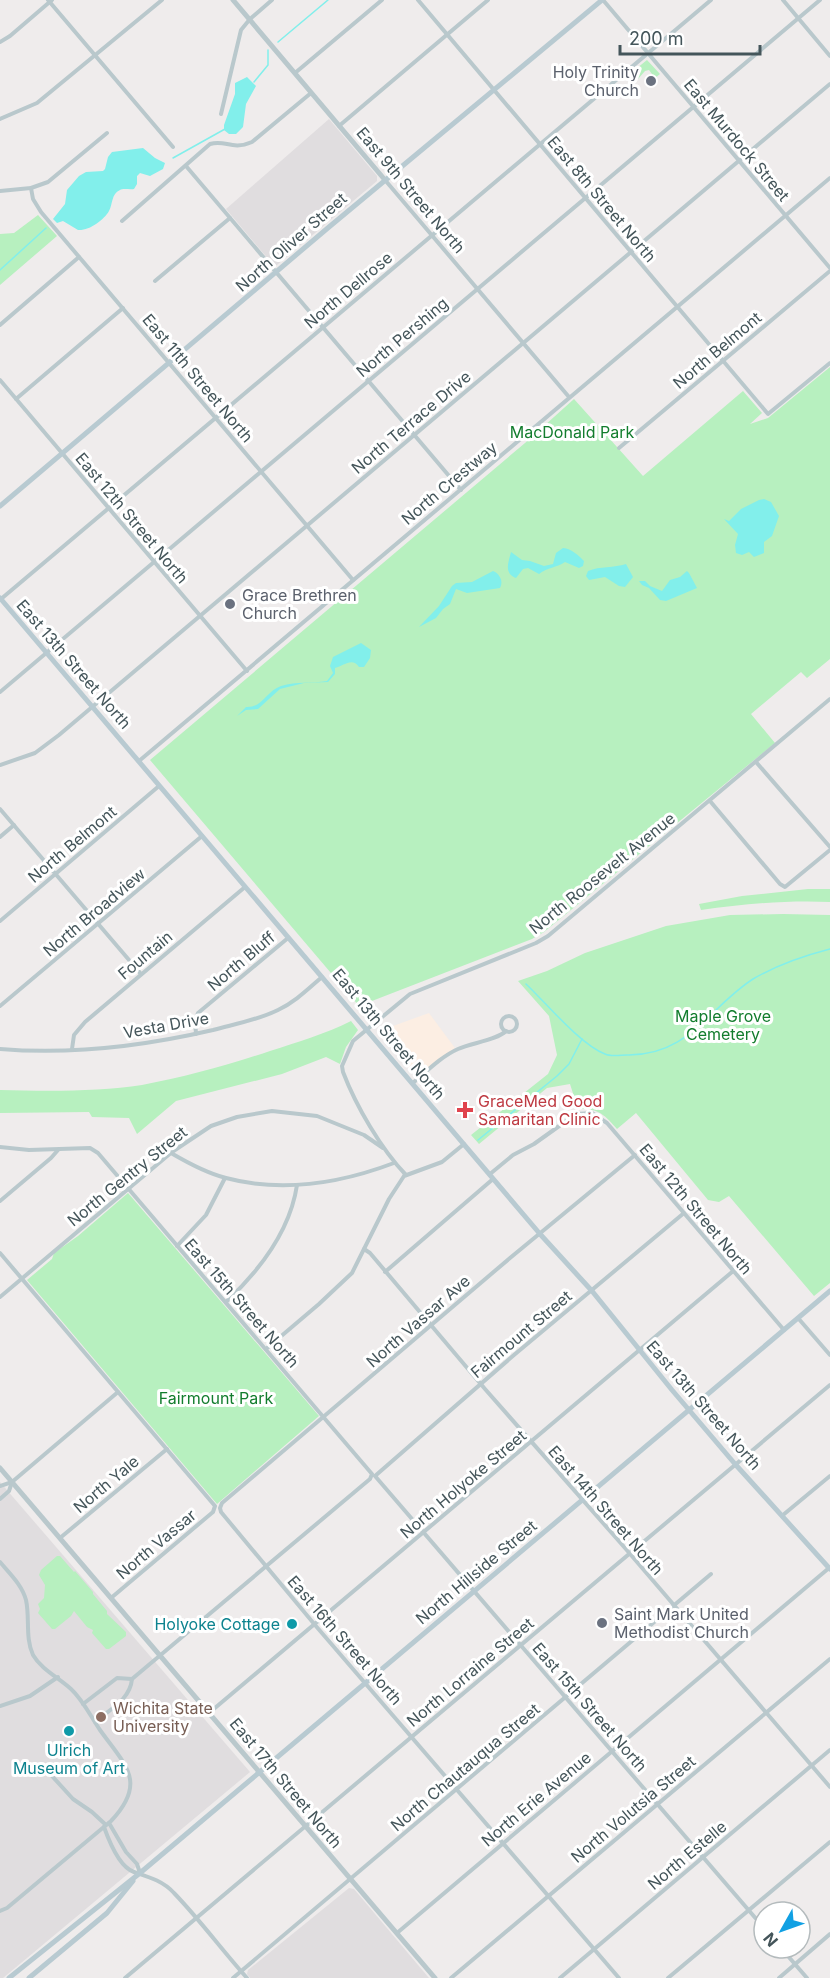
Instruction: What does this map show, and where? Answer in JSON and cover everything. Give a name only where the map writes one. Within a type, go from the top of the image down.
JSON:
[{"type":"main road","name":"North Oliver Street","points":[[0,506],[385,180],[602,0]]},
{"type":"main road","name":"East 13th Street North","points":[[0,599],[540,1234],[592,1291],[735,1464],[830,1568]]},
{"type":"main road","name":"North Hillside Street","points":[[9,1978],[140,1873],[830,1291]]},
{"type":"main road","name":"North Hillside Street","points":[[30,1978],[107,1913],[140,1873]]},
{"type":"street","points":[[0,119],[37,103],[162,0]]},
{"type":"street","name":"East 9th Street North","points":[[233,0],[569,397]]},
{"type":"street","points":[[221,114],[241,30],[272,0]]},
{"type":"street","points":[[294,73],[382,0]]},
{"type":"street","name":"East 8th Street North","points":[[418,0],[768,414],[830,363]]},
{"type":"street","points":[[339,126],[488,0]]},
{"type":"street","name":"East Murdock Street","points":[[602,0],[830,269]]},
{"type":"street","name":"North Dellrose","points":[[0,599],[711,0]]},
{"type":"street","points":[[783,0],[830,56]]},
{"type":"street","name":"North Pershing","points":[[0,692],[820,0]]},
{"type":"street","points":[[0,42],[50,1],[173,147]]},
{"type":"street","name":"North Terrace Drive","points":[[0,765],[35,753],[93,706],[830,84]]},
{"type":"street","points":[[122,221],[215,142],[241,147],[252,142],[311,93]]},
{"type":"street","points":[[0,191],[31,188],[53,178],[107,133]]},
{"type":"street","points":[[186,166],[460,490]]},
{"type":"street","name":"North Crestway","points":[[139,761],[830,178]]},
{"type":"street","name":"East 11th Street North","points":[[31,188],[35,205],[353,580]]},
{"type":"street","points":[[155,281],[230,219]]},
{"type":"street","points":[[0,325],[79,256]]},
{"type":"street","name":"North Belmont","points":[[619,448],[830,269]]},
{"type":"street","points":[[15,399],[123,308]]},
{"type":"street","name":"East 12th Street North","points":[[0,380],[246,670]]},
{"type":"street","name":"North Roosevelt Avenue","points":[[386,1150],[364,1116],[343,1072],[342,1066],[353,1041],[410,994],[536,943],[548,936],[829,701]]},
{"type":"street","points":[[710,801],[784,887],[830,849],[756,762]]},
{"type":"street","name":"North Belmont","points":[[0,921],[160,785]]},
{"type":"street","points":[[0,809],[141,974]]},
{"type":"street","points":[[0,837],[14,825]]},
{"type":"street","name":"North Broadview","points":[[0,1006],[202,835]]},
{"type":"street","name":"Fountain","points":[[72,1050],[72,1041],[79,1028],[246,886]]},
{"type":"street","name":"North Bluff","points":[[196,1034],[195,1020],[198,1013],[289,937]]},
{"type":"street","name":"Vesta Drive","points":[[0,1049],[72,1050],[111,1047],[196,1034],[277,1011],[291,1003],[322,976]]},
{"type":"street","points":[[506,1017],[513,1017],[517,1021],[516,1027],[512,1032],[506,1031],[502,1027],[502,1021],[506,1017]]},
{"type":"street","points":[[413,1083],[455,1050],[474,1042],[502,1036],[506,1031]]},
{"type":"street","name":"North Gentry Street","points":[[0,1297],[171,1153],[211,1126],[237,1117],[272,1111],[317,1116],[364,1135],[386,1150]]},
{"type":"street","name":"East 12th Street North","points":[[492,1176],[513,1155],[534,1144],[576,1114],[592,1113],[607,1124],[784,1330]]},
{"type":"street","points":[[266,1349],[320,1304],[352,1273],[388,1199],[404,1176],[442,1162],[464,1143]]},
{"type":"street","points":[[0,1147],[29,1150],[58,1149]]},
{"type":"street","points":[[0,1201],[51,1158],[58,1149]]},
{"type":"street","name":"East 15th Street North","points":[[58,1149],[92,1149],[98,1153],[752,1914]]},
{"type":"street","points":[[386,1150],[394,1163],[406,1175]]},
{"type":"street","points":[[171,1153],[225,1178],[256,1184],[297,1185],[341,1179],[394,1163]]},
{"type":"street","name":"North Vassar Ave","points":[[218,1508],[634,1155]]},
{"type":"street","points":[[385,1272],[492,1176]]},
{"type":"street","points":[[177,1246],[206,1215],[225,1178]]},
{"type":"street","points":[[226,1302],[248,1281],[278,1239],[294,1202],[297,1185]]},
{"type":"street","name":"Fairmount Street","points":[[95,1722],[127,1696],[131,1690],[132,1679],[684,1213]]},
{"type":"street","name":"East 14th Street North","points":[[364,1249],[370,1253],[531,1443],[629,1553],[830,1787]]},
{"type":"street","name":"East 16th Street North","points":[[0,1253],[315,1625],[619,1978]]},
{"type":"street","name":"North Holyoke Street","points":[[209,1713],[732,1272]]},
{"type":"street","points":[[798,1318],[830,1355]]},
{"type":"street","name":"North Lorraine Street","points":[[125,1978],[830,1385]]},
{"type":"street","points":[[0,1486],[12,1482],[118,1392]]},
{"type":"street","name":"North Yale","points":[[60,1538],[167,1449]]},
{"type":"street","name":"East 17th Street North","points":[[0,1468],[435,1978]]},
{"type":"street","points":[[783,1515],[830,1476]]},
{"type":"street","points":[[0,1499],[9,1491],[12,1482]]},
{"type":"street","name":"North Vassar","points":[[111,1598],[218,1508]]},
{"type":"street","points":[[0,1562],[17,1582],[25,1598],[33,1655],[43,1667],[74,1691],[122,1756],[130,1774],[130,1792],[124,1808],[8,1908],[0,1911]]},
{"type":"street","name":"North Erie Avenue","points":[[397,1933],[830,1568]]},
{"type":"street","name":"North Chautauqua Street","points":[[233,1978],[711,1574]]},
{"type":"street","name":"North Volutsia Street","points":[[451,1978],[830,1659]]},
{"type":"street","points":[[0,1706],[30,1696],[58,1677]]},
{"type":"street","name":"Fairmount Street","points":[[83,1704],[117,1678],[132,1679]]},
{"type":"street","name":"North Estelle","points":[[560,1978],[830,1750]]},
{"type":"street","points":[[52,1776],[73,1799],[106,1825],[137,1864],[140,1873]]},
{"type":"street","points":[[106,1825],[110,1844],[124,1864],[133,1872],[158,1880],[173,1892],[246,1978]]},
{"type":"street","points":[[668,1978],[830,1842]]},
{"type":"street","points":[[779,1978],[830,1934]]},
{"type":"street","points":[[792,1960],[807,1978]]},
{"type":"street","points":[[22,1967],[30,1978]]},
{"type":"shaded area","points":[[329,119],[377,176],[377,181],[274,266],[226,209]]},
{"type":"shaded area","points":[[429,1013],[455,1048],[416,1076],[380,1036],[393,1026]]},
{"type":"shaded area","name":"Wichita State University","points":[[0,1482],[250,1772],[3,1978],[0,1978]]},
{"type":"shaded area","points":[[349,1888],[354,1889],[429,1978],[250,1978],[247,1974],[248,1970]]},
{"type":"green space","points":[[647,60],[660,74],[655,78],[649,70],[638,79],[636,76],[629,81],[626,77]]},
{"type":"green space","points":[[38,215],[57,236],[0,285],[0,234],[14,233]]},
{"type":"green space","name":"MacDonald Park","points":[[830,367],[830,659],[807,678],[801,672],[751,714],[775,743],[544,932],[532,939],[359,1006],[150,760],[574,399],[643,476],[743,391],[762,413],[750,424],[768,418]]},
{"type":"green space","points":[[830,889],[830,902],[766,903],[701,910],[699,904],[742,896]]},
{"type":"green space","name":"Maple Grove Cemetery","points":[[730,915],[830,915],[830,1283],[814,1296],[729,1196],[719,1202],[708,1200],[636,1113],[617,1129],[600,1113],[578,1109],[570,1084],[547,1088],[479,1144],[471,1135],[548,1074],[557,1055],[549,1016],[518,981],[547,971],[585,953],[666,926]]},
{"type":"green space","points":[[351,1021],[358,1030],[346,1047],[340,1064],[326,1057],[282,1074],[176,1101],[137,1134],[129,1118],[92,1117],[89,1112],[0,1113],[0,1090],[90,1090],[142,1085],[238,1061],[311,1038]]},
{"type":"green space","name":"Fairmount Park","points":[[128,1193],[319,1416],[217,1504],[27,1280],[52,1259],[54,1253],[78,1236]]},
{"type":"green space","points":[[60,1556],[75,1571],[93,1592],[107,1614],[126,1632],[126,1636],[109,1649],[106,1649],[92,1633],[93,1630],[87,1627],[74,1611],[55,1629],[52,1629],[38,1613],[40,1609],[38,1604],[44,1598],[45,1585],[39,1575],[41,1570]]},
{"type":"water","points":[[247,77],[256,86],[246,104],[243,127],[236,134],[229,134],[224,130],[224,125],[235,94],[235,83]]},
{"type":"water","points":[[143,148],[165,163],[163,169],[150,176],[140,173],[134,189],[123,189],[117,192],[109,211],[100,221],[87,229],[78,230],[63,221],[57,223],[53,219],[65,204],[67,190],[79,176],[86,172],[103,171],[112,152]]},
{"type":"water","points":[[764,499],[771,502],[779,516],[772,536],[764,542],[764,553],[754,557],[749,552],[742,555],[736,553],[735,545],[738,534],[724,519],[729,521],[741,509]]},
{"type":"water","points":[[563,548],[572,551],[584,561],[583,566],[579,568],[565,562],[539,574],[528,568],[523,569],[516,578],[509,573],[511,552],[522,560],[544,566],[553,564],[556,553]]},
{"type":"water","points":[[626,564],[633,577],[625,587],[605,577],[589,580],[586,576],[588,571],[593,569]]},
{"type":"water","points":[[493,571],[500,578],[500,588],[467,593],[456,589],[450,604],[436,618],[419,627],[439,606],[452,586],[456,583],[472,582]]},
{"type":"water","points":[[687,571],[697,588],[666,601],[660,600],[639,581],[645,581],[662,591],[670,580],[680,577]]},
{"type":"water","points":[[361,643],[371,650],[370,658],[364,667],[348,663],[335,668],[335,674],[328,682],[305,683],[327,681],[333,673],[330,666],[333,657]]},
{"type":"water","points":[[304,683],[280,689],[258,709],[246,710],[237,716],[246,707],[257,705],[276,688]]},
{"type":"waterway","points":[[278,42],[328,0]]},
{"type":"waterway","points":[[254,82],[268,65],[268,50]]},
{"type":"waterway","points":[[173,158],[225,129]]},
{"type":"waterway","points":[[0,270],[46,228]]},
{"type":"waterway","points":[[526,984],[575,1033],[596,1049],[610,1055],[648,1053],[667,1048],[682,1039],[753,979],[790,961],[830,949]]},
{"type":"waterway","points":[[478,1140],[557,1076],[569,1064],[582,1039]]},
{"type":"place","name":"Holy Trinity Church","points":[[651,81]]},
{"type":"place","name":"Grace Brethren Church","points":[[230,604]]},
{"type":"place","name":"GraceMed Good Samaritan Clinic","points":[[465,1110]]},
{"type":"place","name":"Saint Mark United Methodist Church","points":[[602,1623]]},
{"type":"place","name":"Holyoke Cottage","points":[[292,1624]]},
{"type":"place","name":"Wichita State University","points":[[101,1717]]},
{"type":"place","name":"Ulrich Museum of Art","points":[[69,1731]]}]
